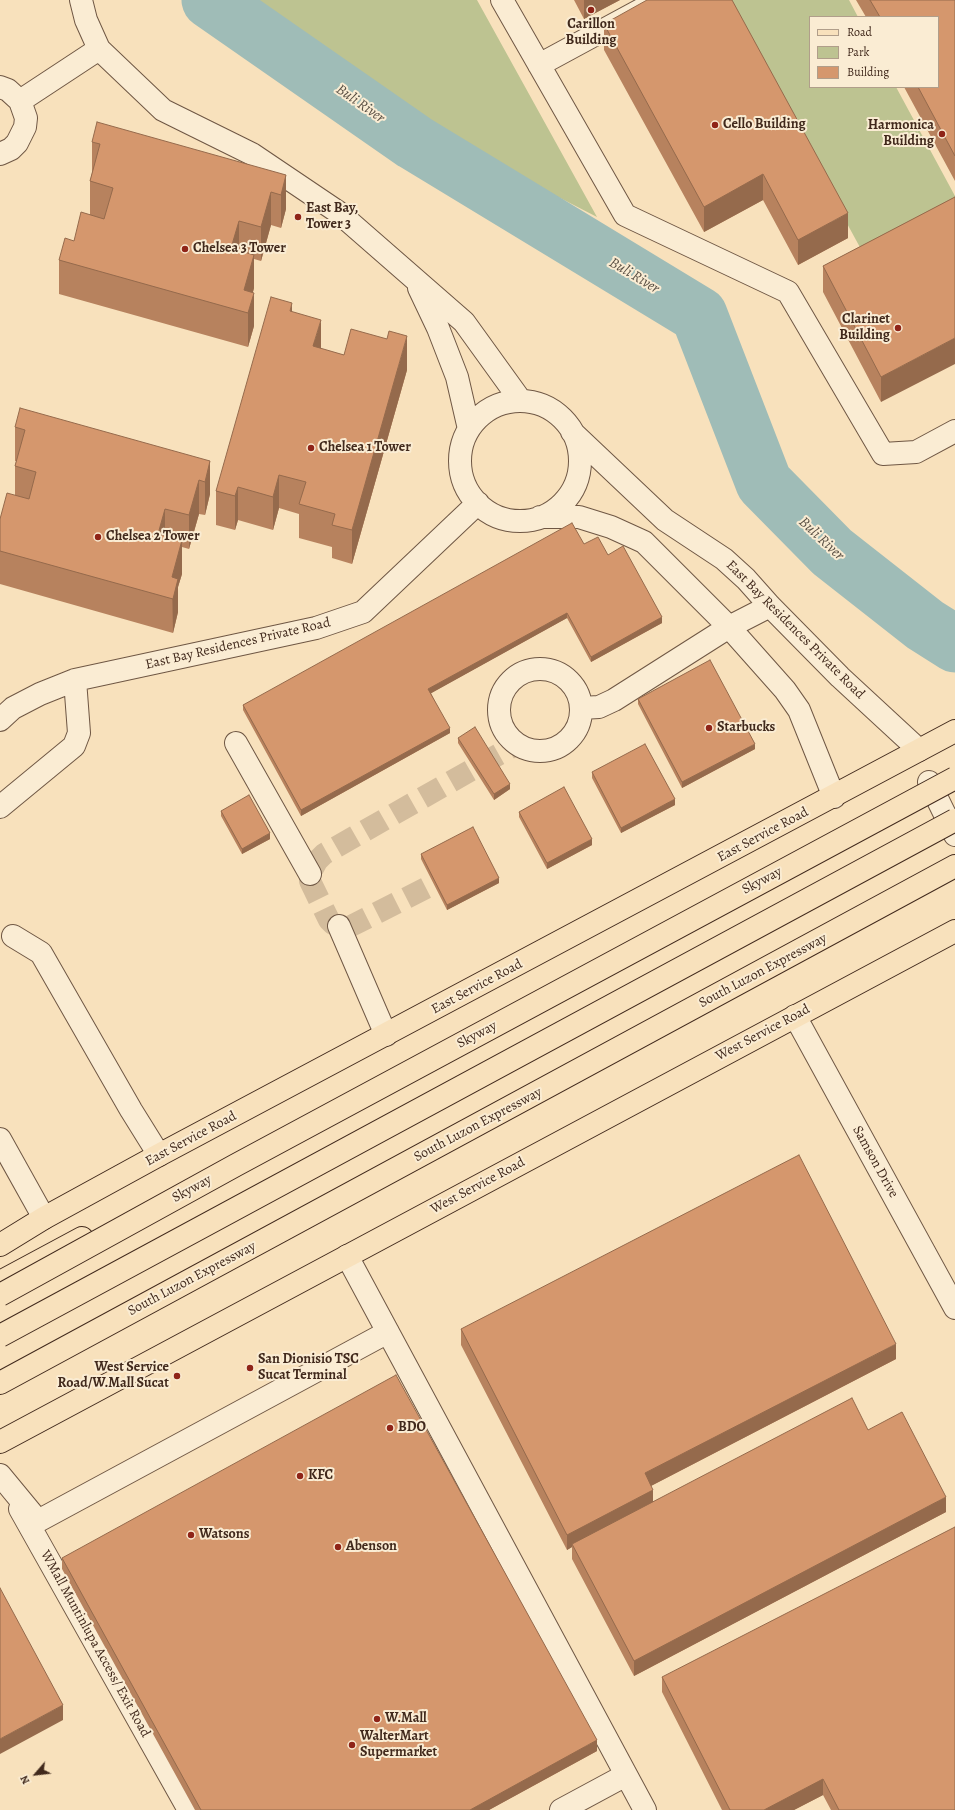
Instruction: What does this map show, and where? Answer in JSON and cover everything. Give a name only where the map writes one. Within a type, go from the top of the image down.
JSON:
[{"type":"main road","name":"East Service Road","points":[[0,1245],[44,1218],[159,1155],[834,797],[955,731]]},
{"type":"main road","points":[[0,1282],[955,768]]},
{"type":"main road","name":"Skyway","points":[[0,1295],[236,1165],[955,778]]},
{"type":"main road","points":[[0,1336],[955,820]]},
{"type":"main road","name":"South Luzon Expressway","points":[[0,1383],[955,866]]},
{"type":"main road","name":"West Service Road","points":[[0,1442],[955,931]]},
{"type":"street","points":[[81,0],[86,20],[99,50],[163,110],[252,154],[338,212],[464,322],[521,401]]},
{"type":"street","points":[[502,0],[625,216],[788,292],[883,454],[916,452],[955,431]]},
{"type":"street","points":[[539,65],[659,0]]},
{"type":"street","points":[[20,101],[99,50]]},
{"type":"street","points":[[0,87],[8,90],[20,101],[26,118],[22,136],[11,149],[0,154]]},
{"type":"street","points":[[415,280],[438,328],[457,377],[469,429]]},
{"type":"street","name":"East Bay Residences Private Road","points":[[540,517],[562,504],[576,483],[579,457],[577,444],[567,423],[551,409],[532,402],[521,401],[504,403],[487,410],[474,422],[469,429],[460,454],[461,472],[467,489],[478,503],[491,513],[507,519],[524,521],[540,517],[579,518],[611,527],[644,542],[729,627],[785,690],[799,710],[834,797]]},
{"type":"street","name":"East Bay Residences Private Road","points":[[572,432],[665,520],[724,559],[746,579],[770,606],[840,677],[918,750]]},
{"type":"street","name":"East Bay Residences Private Road","points":[[0,720],[13,708],[40,694],[75,680],[316,628],[363,612],[478,503]]},
{"type":"street","points":[[644,542],[665,520]]},
{"type":"street","points":[[581,708],[599,707],[614,700],[729,627],[770,606]]},
{"type":"street","points":[[0,807],[74,746],[79,733],[75,680]]},
{"type":"street","points":[[236,743],[310,874]]},
{"type":"street","points":[[929,782],[955,835]]},
{"type":"street","points":[[339,926],[386,1035]]},
{"type":"street","points":[[13,936],[41,953],[131,1110],[159,1155]]},
{"type":"street","name":"Samson Drive","points":[[795,1016],[955,1308]]},
{"type":"street","points":[[0,1139],[44,1218]]},
{"type":"street","points":[[347,1256],[646,1810]]},
{"type":"street","points":[[1,1476],[38,1521],[388,1332]]},
{"type":"street","name":"WMall Muntinlupa Access/ Exit Road","points":[[1,1476],[189,1810]]},
{"type":"street","points":[[561,1810],[626,1775]]},
{"type":"green space","points":[[228,0],[477,0],[597,217],[465,149]]},
{"type":"green space","points":[[725,0],[849,0],[857,16],[809,16],[809,88],[897,88],[955,196],[955,200],[862,251]]},
{"type":"building","name":"Cello Building","points":[[647,0],[732,0],[848,213],[798,240],[763,174],[704,207],[604,24]]},
{"type":"building","name":"Harmonica Building","points":[[870,0],[955,0],[955,156],[919,88],[939,88],[939,16],[879,16]]},
{"type":"building","name":"Chelsea 3 Tower","points":[[97,122],[286,175],[281,195],[271,192],[261,227],[239,221],[231,248],[254,255],[244,290],[254,293],[248,313],[59,260],[65,238],[74,241],[81,212],[104,219],[113,188],[90,181],[100,144],[92,142]]},
{"type":"building","name":"Clarinet Building","points":[[955,197],[955,338],[881,377],[823,266]]},
{"type":"building","name":"Chelsea 1 Tower","points":[[271,297],[292,303],[290,311],[321,320],[313,346],[344,355],[351,329],[387,339],[389,331],[407,336],[352,530],[332,525],[335,514],[299,504],[306,482],[279,475],[273,497],[238,487],[235,496],[216,491]]},
{"type":"building","name":"Chelsea 2 Tower","points":[[20,408],[210,461],[205,482],[199,480],[189,515],[165,509],[158,534],[182,540],[172,577],[178,579],[173,599],[0,551],[0,519],[7,493],[29,499],[36,472],[15,466],[25,430],[15,427]]},
{"type":"building","points":[[572,523],[584,544],[598,537],[608,555],[623,546],[662,617],[591,657],[567,613],[428,689],[450,728],[301,810],[243,705]]},
{"type":"building","points":[[710,660],[755,744],[682,782],[638,699]]},
{"type":"building","points":[[475,727],[510,784],[494,794],[458,738]]},
{"type":"building","points":[[645,744],[675,799],[621,828],[592,772]]},
{"type":"building","points":[[564,787],[592,839],[547,863],[519,812]]},
{"type":"building","points":[[249,795],[270,833],[242,849],[221,811]]},
{"type":"building","points":[[473,827],[499,878],[447,905],[421,854]]},
{"type":"building","points":[[799,1155],[896,1344],[645,1473],[653,1490],[567,1535],[461,1329]]},
{"type":"building","points":[[396,1375],[597,1740],[470,1810],[201,1810],[62,1558]]},
{"type":"building","points":[[852,1398],[868,1430],[902,1412],[946,1497],[634,1661],[572,1544]]},
{"type":"building","points":[[955,1527],[955,1810],[839,1810],[823,1779],[764,1810],[730,1810],[662,1677]]},
{"type":"building","points":[[0,1588],[63,1705],[0,1739]]},
{"type":"waterway","name":"Buli River","points":[[210,0],[414,142],[699,315],[764,483],[832,552],[925,625],[955,644]]},
{"type":"tunnel","points":[[426,888],[351,926],[344,928],[333,924],[329,920],[310,881],[310,874],[317,861],[324,854],[517,744]]},
{"type":"place","name":"Carillon Building","points":[[591,10]]},
{"type":"place","name":"Cello Building","points":[[715,125]]},
{"type":"place","name":"Harmonica Building","points":[[942,134]]},
{"type":"place","name":"East Bay, Tower 3","points":[[298,217]]},
{"type":"place","name":"Chelsea 3 Tower","points":[[185,249]]},
{"type":"place","name":"Clarinet Building","points":[[898,328]]},
{"type":"place","name":"Chelsea 1 Tower","points":[[311,448]]},
{"type":"place","name":"Chelsea 2 Tower","points":[[98,537]]},
{"type":"place","name":"Starbucks","points":[[709,728]]},
{"type":"place","name":"San Dionisio TSC Sucat Terminal","points":[[250,1368]]},
{"type":"place","name":"West Service Road/W.Mall Sucat","points":[[177,1376]]},
{"type":"place","name":"BDO","points":[[390,1428]]},
{"type":"place","name":"KFC","points":[[300,1476]]},
{"type":"place","name":"Watsons","points":[[191,1535]]},
{"type":"place","name":"Abenson","points":[[338,1547]]},
{"type":"place","name":"W.Mall","points":[[377,1719]]},
{"type":"place","name":"WalterMart Supermarket","points":[[352,1745]]}]
